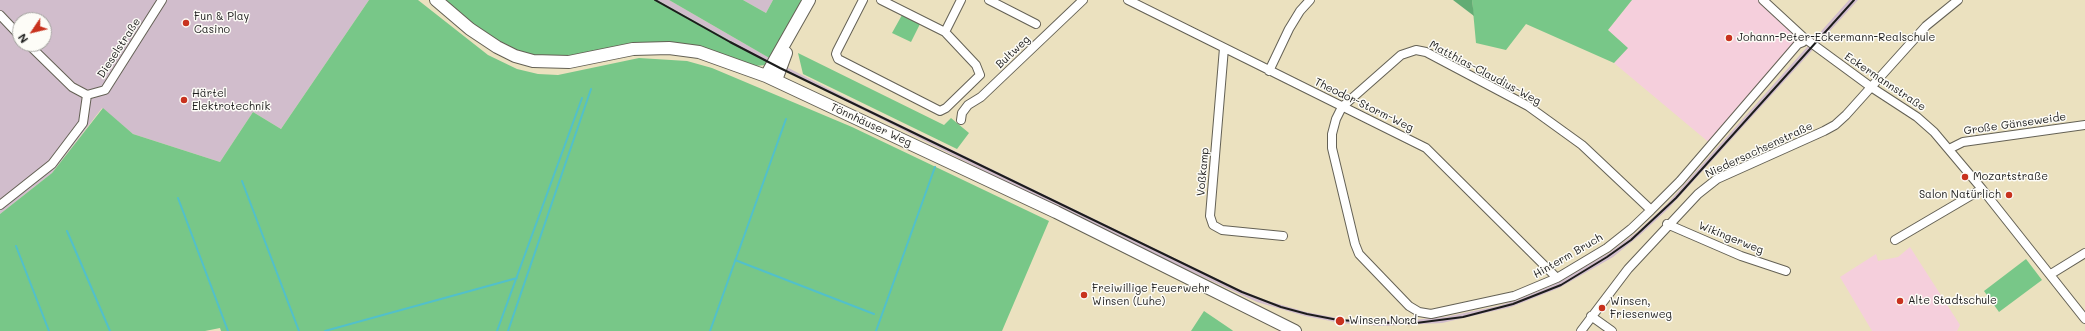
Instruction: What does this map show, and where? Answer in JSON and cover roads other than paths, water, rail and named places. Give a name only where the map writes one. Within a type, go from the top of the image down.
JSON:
[{"type":"main road","name":"Tönnhäuser Weg","points":[[436,0],[470,29],[497,47],[515,56],[533,61],[569,62],[633,49],[669,48],[699,52],[771,78],[1056,212],[1295,331]]},
{"type":"main road","points":[[771,78],[809,0]]},
{"type":"street","name":"Dieselstraße","points":[[87,95],[105,90],[162,0]]},
{"type":"street","points":[[863,0],[837,51],[838,59],[940,111],[946,108],[977,79],[980,75],[979,70],[945,32],[881,0]]},
{"type":"street","points":[[945,32],[961,0]]},
{"type":"street","points":[[989,0],[1036,24]]},
{"type":"street","name":"Bultweg","points":[[961,120],[962,113],[968,105],[981,97],[1083,0]]},
{"type":"street","name":"Theodor-Storm-Weg","points":[[1128,0],[1426,148],[1557,278]]},
{"type":"street","points":[[1269,71],[1289,30],[1300,11],[1310,0]]},
{"type":"street","name":"Eckermannstraße","points":[[1763,0],[1803,37],[1871,87],[1918,117],[1949,149],[1982,188],[2085,319]]},
{"type":"street","name":"Niedersachsenstraße","points":[[1581,331],[1628,269],[1668,224],[1698,194],[1717,179],[1835,125],[1846,115],[1926,26],[1958,0]]},
{"type":"street","points":[[0,15],[12,28]]},
{"type":"street","name":"Hinterm Bruch","points":[[1342,107],[1332,134],[1332,148],[1355,244],[1366,263],[1409,306],[1419,312],[1431,314],[1514,296],[1557,278],[1607,248],[1651,210],[1706,152],[1798,44],[1803,42],[1803,37]]},
{"type":"street","name":"Voßkamp","points":[[1224,48],[1210,216],[1213,224],[1222,230],[1283,236]]},
{"type":"street","name":"Matthias-Claudius-Weg","points":[[1342,107],[1401,55],[1416,50],[1426,52],[1528,106],[1582,146],[1651,210]]},
{"type":"street","points":[[0,205],[52,164],[83,123],[87,95],[72,87],[36,52]]},
{"type":"street","name":"Große Gänseweide","points":[[1949,149],[1963,142],[2085,125]]},
{"type":"street","points":[[1894,240],[1982,188]]},
{"type":"street","name":"Wikingerweg","points":[[1668,224],[1741,256],[1786,271]]},
{"type":"street","points":[[2051,274],[2085,253]]},
{"type":"street","points":[[1591,316],[1612,331]]},
{"type":"waterway","points":[[508,331],[591,89]]},
{"type":"waterway","points":[[497,331],[582,98]]},
{"type":"waterway","points":[[710,331],[786,119]]},
{"type":"waterway","points":[[876,331],[935,167]]},
{"type":"waterway","points":[[242,181],[299,331]]},
{"type":"waterway","points":[[178,198],[228,331]]},
{"type":"waterway","points":[[67,231],[110,331]]},
{"type":"waterway","points":[[16,246],[49,331]]},
{"type":"waterway","points":[[735,260],[874,314]]},
{"type":"waterway","points":[[325,331],[517,278]]},
{"type":"railway","points":[[655,0],[780,68],[1242,292],[1281,307],[1307,314],[1338,320],[1391,323],[1416,323],[1463,317],[1513,304],[1561,285],[1607,257],[1631,240],[1676,198],[1854,0]]},
{"type":"place","name":"Fun & Play Casino","points":[[186,23]]},
{"type":"place","name":"Johann-Peter-Eckermann-Realschule","points":[[1729,38]]},
{"type":"place","name":"Härtel Elektrotechnik","points":[[184,100]]},
{"type":"place","name":"Mozartstraße","points":[[1965,177]]},
{"type":"place","name":"Salon Natürlich","points":[[2009,195]]},
{"type":"place","name":"Freiwillige Feuerwehr Winsen (Luhe)","points":[[1084,295]]},
{"type":"place","name":"Alte Stadtschule","points":[[1900,301]]},
{"type":"place","name":"Winsen, Friesenweg","points":[[1602,308]]},
{"type":"place","name":"Winsen Nord","points":[[1340,321]]}]
